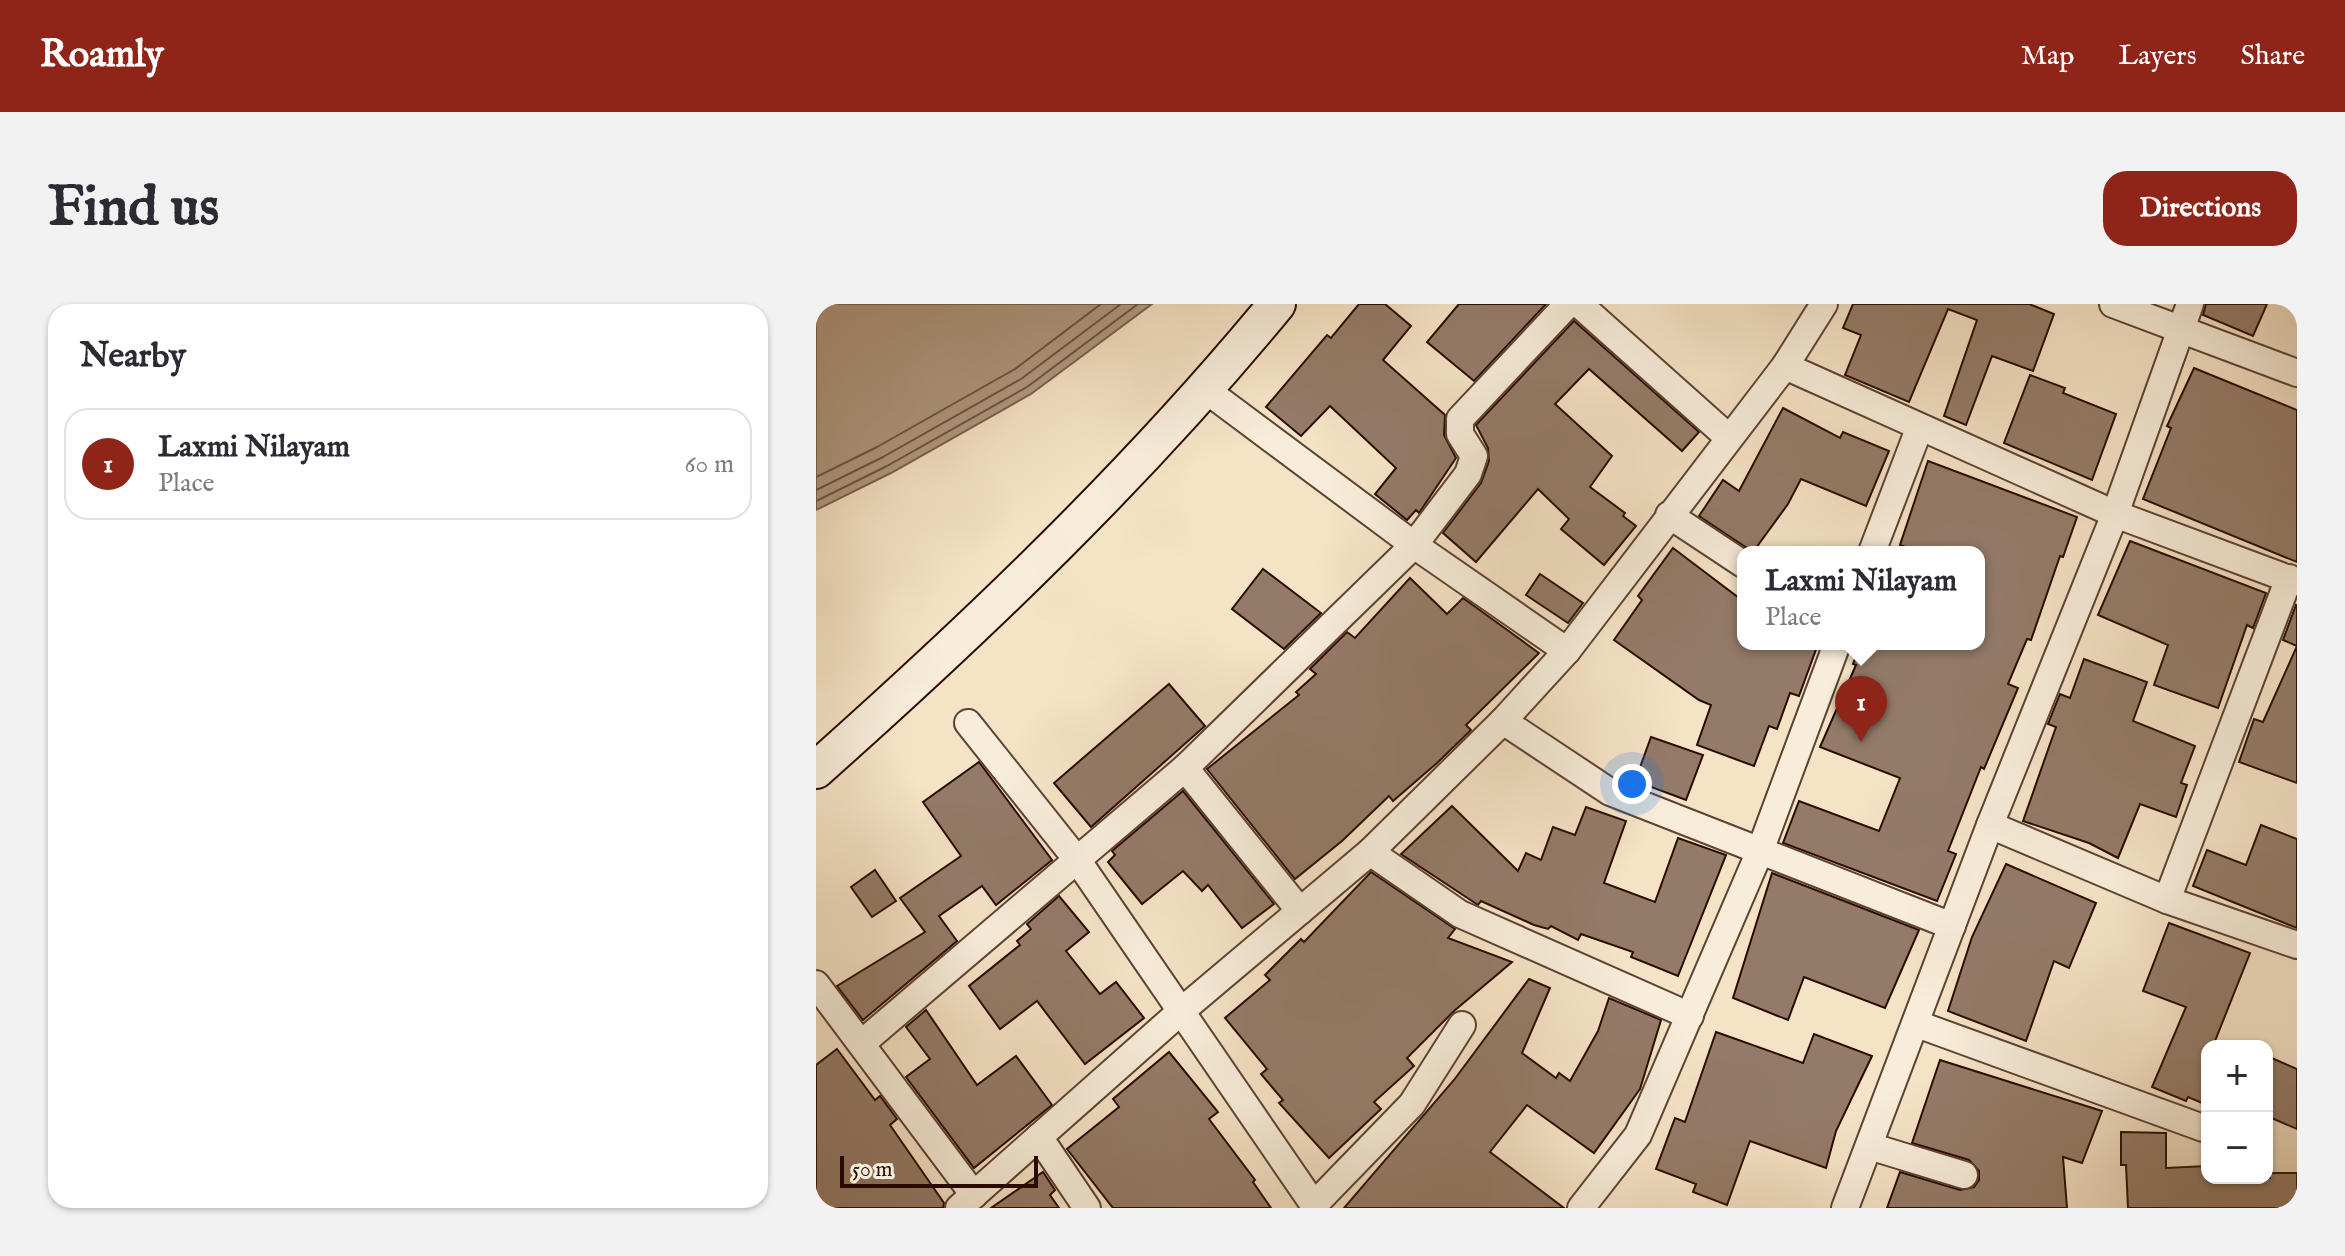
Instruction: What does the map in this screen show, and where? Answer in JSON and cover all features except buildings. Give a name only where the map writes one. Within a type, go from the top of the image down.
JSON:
[{"type":"street","points":[[816,770],[939,660],[1079,525],[1206,390],[1277,304]]},
{"type":"street","points":[[862,1043],[1185,768],[1414,545],[1468,474],[1474,456],[1460,434],[1460,419],[1568,304]]},
{"type":"street","points":[[1579,304],[1728,437]]},
{"type":"street","points":[[816,984],[862,1043],[967,1202],[1179,1013],[1370,852],[1503,721],[1567,651],[1785,366],[1824,304]]},
{"type":"street","points":[[2113,304],[2297,373]]},
{"type":"street","points":[[1845,1208],[1990,825],[2115,514],[2190,304]]},
{"type":"street","points":[[1785,366],[1919,429],[2115,514],[2293,580],[2167,900]]},
{"type":"street","points":[[1206,390],[1414,545],[1567,651]]},
{"type":"street","points":[[1874,546],[1919,429]]},
{"type":"street","points":[[1669,515],[1737,560]]},
{"type":"street","points":[[1581,1208],[1638,1135],[1760,851],[1835,650]]},
{"type":"street","points":[[1503,721],[1610,792],[1952,926]]},
{"type":"street","points":[[968,723],[1078,861],[1179,1013],[1315,1206],[1412,1104],[1462,1025]]},
{"type":"street","points":[[1185,768],[1300,911]]},
{"type":"street","points":[[1990,825],[2167,900],[2297,945]]},
{"type":"street","points":[[1370,852],[1460,914],[1690,1016]]},
{"type":"street","points":[[1917,1024],[2201,1127]]},
{"type":"street","points":[[1039,1137],[1087,1208]]},
{"type":"street","points":[[1869,1146],[1964,1175]]},
{"type":"water","points":[[816,304],[1152,304],[1031,394],[891,473],[816,510]]},
{"type":"place","name":"Laxmi Nilayam","points":[[1861,742]]}]
